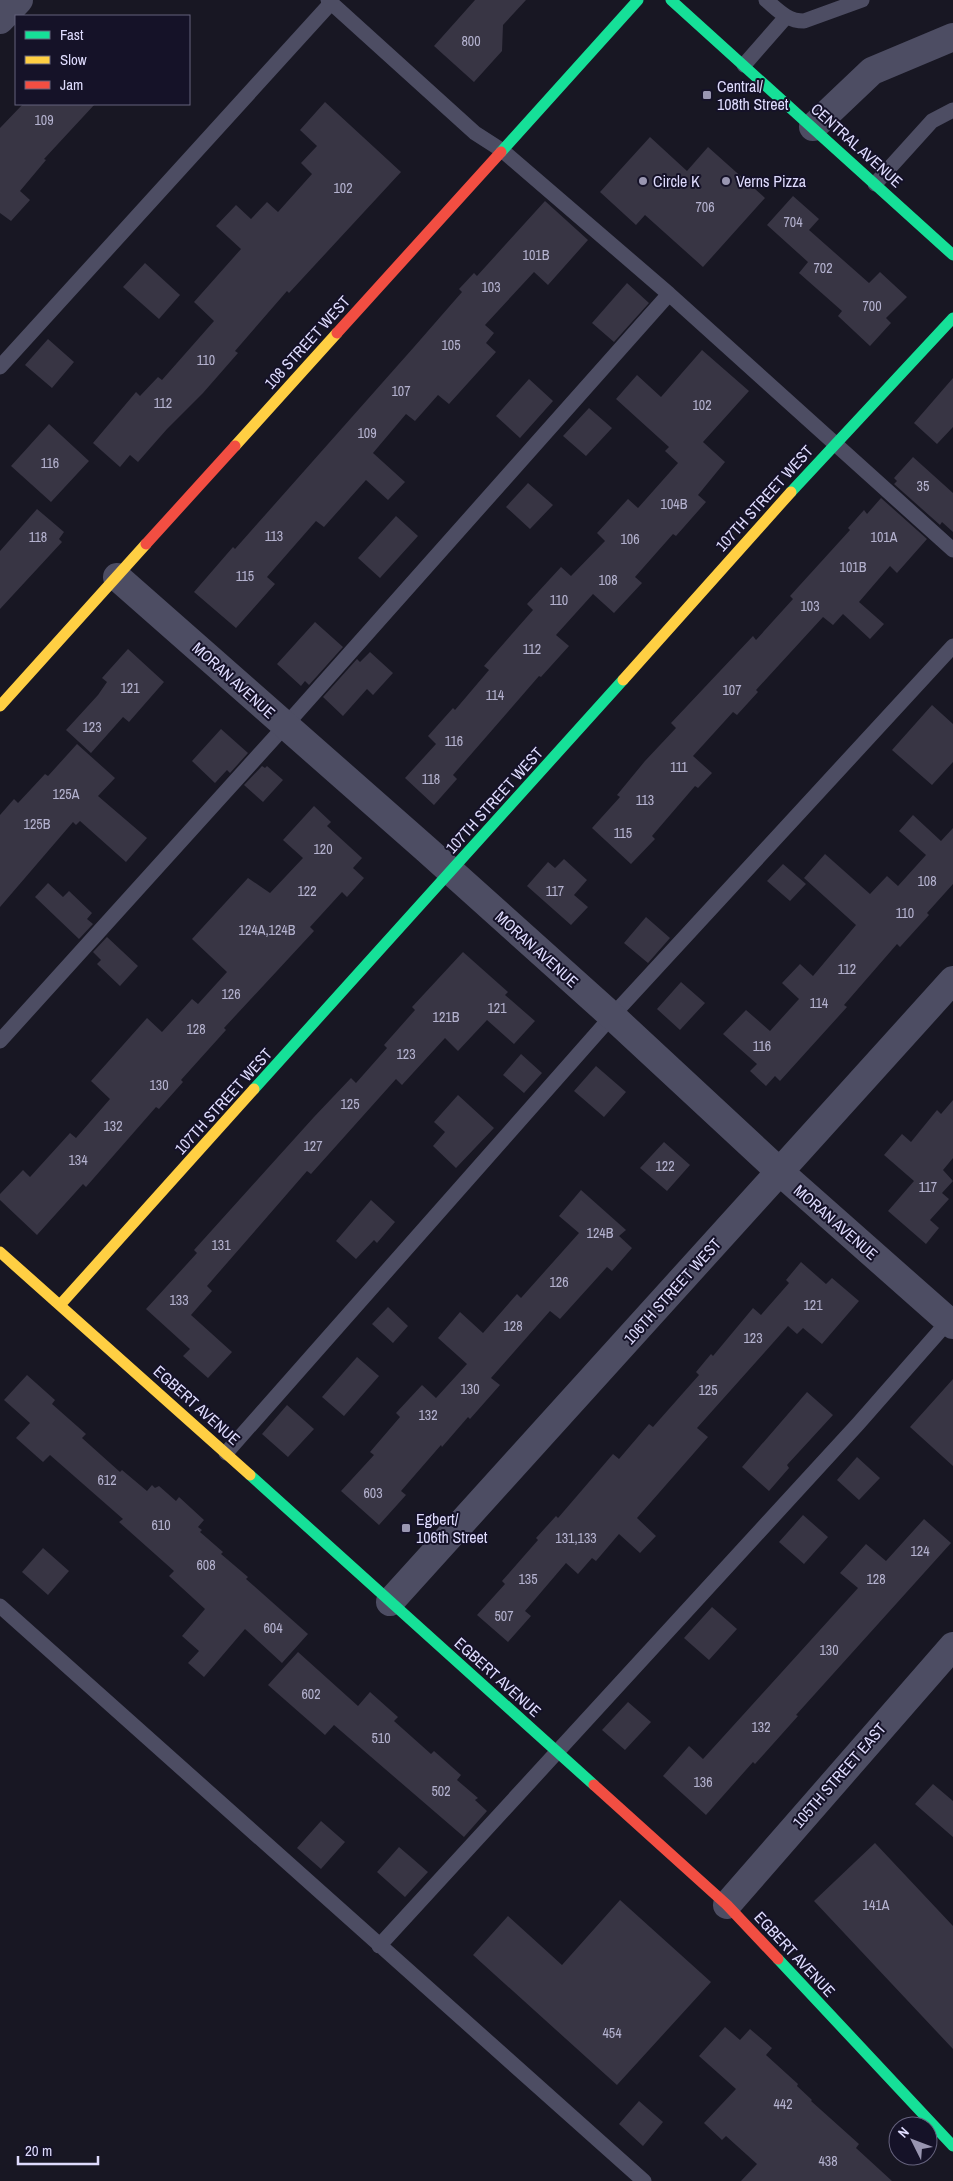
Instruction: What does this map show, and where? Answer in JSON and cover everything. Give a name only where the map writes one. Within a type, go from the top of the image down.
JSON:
[{"type":"street","points":[[0,20],[18,0]]},
{"type":"street","name":"108 STREET WEST","points":[[0,706],[638,0]]},
{"type":"street","name":"CENTRAL AVENUE","points":[[672,0],[953,255]]},
{"type":"street","points":[[813,127],[872,71],[953,36]]},
{"type":"street","name":"107TH STREET WEST","points":[[60,1304],[834,445],[953,318]]},
{"type":"street","name":"MORAN AVENUE","points":[[117,577],[612,1016],[780,1172],[952,1321]]},
{"type":"street","name":"106TH STREET WEST","points":[[390,1602],[953,980]]},
{"type":"street","name":"EGBERT AVENUE","points":[[0,1252],[226,1453],[726,1905],[953,2146]]},
{"type":"street","name":"105TH STREET EAST","points":[[726,1905],[953,1646]]},
{"type":"lane","points":[[766,0],[786,17],[795,21],[804,21],[862,0]]},
{"type":"lane","points":[[0,366],[330,2],[475,132],[503,151],[669,294],[834,445],[953,550]]},
{"type":"lane","points":[[744,65],[786,17]]},
{"type":"lane","points":[[875,184],[932,121],[953,110]]},
{"type":"lane","points":[[0,1041],[285,726],[669,294]]},
{"type":"lane","points":[[226,1453],[612,1016],[953,646]]},
{"type":"lane","points":[[379,1946],[952,1321]]},
{"type":"lane","points":[[0,1606],[644,2181]]},
{"type":"building","points":[[475,0],[526,0],[503,25],[502,51],[474,82],[434,46]]},
{"type":"building","points":[[325,102],[401,172],[289,293],[287,291],[235,351],[238,353],[138,462],[130,455],[120,467],[93,443],[136,392],[140,396],[158,377],[162,380],[214,321],[194,302],[241,249],[216,226],[236,205],[251,219],[267,202],[278,212],[312,174],[301,163],[317,146],[300,130]]},
{"type":"building","points":[[22,105],[94,105],[44,159],[46,160],[20,191],[30,200],[11,221],[0,213],[0,128]]},
{"type":"building","points":[[650,137],[687,171],[708,147],[765,198],[703,267],[645,215],[636,225],[600,192]]},
{"type":"building","points":[[793,196],[819,219],[809,230],[869,283],[880,272],[907,297],[886,318],[891,323],[870,346],[838,316],[842,311],[799,273],[808,262],[767,225]]},
{"type":"building","points":[[545,201],[588,240],[548,285],[534,272],[485,325],[494,333],[486,343],[496,352],[449,404],[438,395],[415,421],[406,414],[373,453],[405,482],[388,500],[366,480],[324,527],[316,521],[267,577],[275,584],[236,628],[194,592],[233,547],[235,549],[414,347],[462,292],[459,289],[474,273],[477,276]]},
{"type":"building","points":[[145,263],[180,295],[159,319],[123,287]]},
{"type":"building","points":[[627,283],[649,303],[614,342],[592,323]]},
{"type":"building","points":[[48,339],[74,362],[52,388],[25,365]]},
{"type":"building","points":[[702,350],[749,391],[703,442],[725,462],[698,495],[706,502],[676,536],[673,534],[635,577],[642,583],[614,613],[593,594],[556,635],[569,646],[541,677],[539,676],[453,775],[457,779],[434,805],[405,778],[436,744],[428,736],[453,708],[455,710],[489,670],[484,666],[533,610],[527,604],[561,567],[571,576],[605,541],[597,533],[628,499],[638,508],[678,463],[665,451],[669,447],[616,399],[637,375],[661,397]]},
{"type":"building","points":[[953,378],[953,427],[937,444],[914,423]]},
{"type":"building","points":[[529,379],[553,401],[520,438],[496,416]]},
{"type":"building","points":[[589,408],[612,428],[586,456],[563,436]]},
{"type":"building","points":[[49,424],[89,461],[51,502],[11,466]]},
{"type":"building","points":[[913,457],[953,493],[953,532],[942,522],[940,525],[894,484],[897,481],[894,478]]},
{"type":"building","points":[[528,483],[553,505],[530,529],[506,507]]},
{"type":"building","points":[[881,498],[927,539],[897,573],[890,566],[859,602],[884,624],[870,639],[843,614],[833,625],[823,617],[756,690],[758,692],[737,715],[733,712],[693,756],[712,773],[698,788],[695,786],[652,836],[655,839],[631,864],[592,828],[620,797],[617,795],[645,761],[676,728],[671,723],[753,636],[756,640],[793,599],[790,596],[850,530],[848,528],[864,510],[867,514]]},
{"type":"building","points":[[37,509],[64,532],[59,539],[62,542],[0,609],[0,551]]},
{"type":"building","points":[[396,516],[418,536],[380,578],[358,558]]},
{"type":"building","points":[[315,622],[343,647],[309,685],[305,681],[301,686],[277,664]]},
{"type":"building","points":[[128,649],[164,682],[129,722],[123,717],[91,753],[66,730],[98,695],[107,682],[102,678]]},
{"type":"building","points":[[370,652],[393,673],[373,695],[367,689],[343,716],[323,697],[357,659],[360,662]]},
{"type":"building","points":[[932,705],[953,724],[953,762],[932,785],[892,750]]},
{"type":"building","points":[[221,729],[248,753],[230,773],[227,770],[215,783],[192,761]]},
{"type":"building","points":[[77,744],[115,778],[98,796],[147,838],[126,862],[80,821],[76,825],[73,822],[0,907],[0,815],[14,799],[18,803],[45,774],[48,776]]},
{"type":"building","points":[[262,766],[265,768],[267,766],[283,780],[263,802],[244,785]]},
{"type":"building","points":[[314,806],[331,822],[327,826],[362,858],[353,868],[364,878],[347,897],[342,892],[310,927],[314,931],[224,1028],[226,1030],[181,1080],[183,1082],[159,1109],[156,1107],[86,1187],[83,1184],[37,1235],[0,1200],[0,1194],[23,1170],[30,1177],[70,1133],[76,1138],[110,1099],[91,1081],[147,1018],[162,1032],[192,999],[198,1004],[227,972],[192,939],[248,878],[270,893],[303,858],[283,840]]},
{"type":"building","points":[[913,815],[941,841],[953,828],[953,884],[927,913],[929,915],[900,947],[897,944],[844,1005],[847,1007],[780,1081],[775,1076],[766,1086],[750,1071],[757,1064],[723,1034],[746,1010],[770,1031],[799,999],[782,983],[800,964],[813,976],[856,925],[804,878],[825,854],[870,894],[887,876],[898,886],[926,855],[899,831]]},
{"type":"building","points":[[564,859],[587,880],[574,895],[588,907],[571,925],[527,886],[548,862],[555,868]]},
{"type":"building","points":[[783,864],[806,884],[790,901],[767,881]]},
{"type":"building","points":[[48,883],[63,897],[69,891],[92,913],[87,919],[93,924],[79,939],[35,897]]},
{"type":"building","points":[[646,917],[670,938],[648,963],[624,943]]},
{"type":"building","points":[[107,937],[138,966],[120,986],[97,964],[101,960],[93,952]]},
{"type":"building","points":[[463,952],[508,992],[505,995],[535,1021],[514,1044],[487,1020],[458,1051],[445,1038],[402,1085],[396,1079],[311,1174],[307,1171],[207,1286],[212,1291],[191,1315],[232,1352],[208,1378],[183,1356],[190,1349],[146,1309],[197,1253],[194,1250],[314,1117],[351,1078],[356,1083],[387,1048],[384,1045],[415,1010],[412,1007]]},
{"type":"building","points":[[681,982],[705,1003],[680,1030],[657,1009]]},
{"type":"building","points":[[521,1054],[542,1073],[524,1093],[503,1075]]},
{"type":"building","points":[[596,1066],[626,1092],[604,1117],[574,1091]]},
{"type":"building","points":[[458,1095],[494,1128],[456,1168],[433,1146],[445,1132],[434,1122]]},
{"type":"building","points":[[953,1100],[953,1158],[943,1170],[953,1181],[942,1193],[949,1199],[930,1220],[939,1228],[926,1244],[888,1211],[914,1181],[884,1155],[902,1134],[911,1142],[937,1110],[941,1114]]},
{"type":"building","points":[[664,1142],[690,1165],[667,1191],[640,1168]]},
{"type":"building","points":[[581,1190],[626,1230],[619,1236],[632,1248],[612,1271],[607,1267],[560,1319],[550,1311],[491,1378],[500,1385],[470,1419],[468,1417],[442,1447],[441,1445],[401,1491],[406,1495],[379,1525],[341,1491],[374,1455],[370,1452],[400,1417],[396,1413],[422,1385],[436,1398],[467,1364],[438,1338],[460,1312],[483,1333],[517,1294],[521,1298],[579,1233],[559,1216]]},
{"type":"building","points":[[371,1200],[395,1222],[377,1243],[374,1240],[356,1259],[336,1241]]},
{"type":"building","points":[[801,1262],[826,1284],[832,1278],[859,1301],[822,1344],[803,1328],[797,1334],[788,1326],[697,1428],[708,1437],[637,1518],[656,1536],[640,1553],[619,1534],[596,1561],[592,1558],[578,1574],[566,1563],[525,1611],[531,1616],[508,1642],[477,1615],[505,1584],[502,1581],[538,1540],[536,1538],[556,1516],[558,1518],[613,1454],[619,1459],[649,1424],[653,1427],[699,1375],[696,1372],[711,1354],[713,1356],[753,1308],[761,1315],[789,1283],[786,1280]]},
{"type":"building","points":[[388,1307],[408,1326],[393,1343],[372,1324]]},
{"type":"building","points":[[357,1357],[379,1376],[344,1416],[322,1397]]},
{"type":"building","points":[[27,1375],[55,1400],[52,1404],[86,1434],[82,1438],[120,1472],[122,1470],[147,1491],[152,1485],[155,1488],[159,1486],[176,1501],[179,1497],[204,1520],[198,1527],[202,1530],[200,1532],[223,1552],[221,1554],[248,1577],[246,1579],[308,1634],[282,1663],[245,1629],[204,1677],[188,1663],[199,1651],[182,1636],[205,1609],[169,1576],[174,1571],[119,1522],[123,1519],[50,1455],[43,1462],[16,1438],[30,1423],[4,1400]]},
{"type":"building","points":[[953,1379],[953,1466],[910,1427]]},
{"type":"building","points":[[807,1392],[833,1415],[787,1465],[789,1468],[769,1491],[742,1467]]},
{"type":"building","points":[[287,1405],[314,1429],[288,1457],[262,1434]]},
{"type":"building","points":[[857,1457],[880,1478],[859,1500],[837,1480]]},
{"type":"building","points":[[803,1515],[828,1537],[804,1564],[779,1542]]},
{"type":"building","points":[[924,1519],[951,1543],[796,1715],[798,1716],[755,1764],[753,1762],[706,1815],[663,1776],[689,1746],[703,1759],[858,1588],[840,1573],[866,1544],[886,1561]]},
{"type":"building","points":[[43,1548],[69,1571],[48,1595],[22,1572]]},
{"type":"building","points":[[712,1607],[737,1629],[709,1660],[684,1638]]},
{"type":"building","points":[[298,1652],[358,1706],[370,1692],[398,1717],[394,1721],[431,1754],[434,1751],[461,1775],[457,1780],[478,1798],[475,1800],[487,1811],[464,1837],[334,1725],[325,1735],[268,1685]]},
{"type":"building","points":[[628,1702],[651,1722],[625,1750],[602,1730]]},
{"type":"building","points":[[933,1784],[953,1801],[953,1837],[915,1804]]},
{"type":"building","points":[[321,1821],[345,1842],[321,1869],[297,1848]]},
{"type":"building","points":[[875,1843],[953,1926],[953,2049],[814,1901]]},
{"type":"building","points":[[399,1847],[428,1872],[405,1897],[377,1872]]},
{"type":"building","points":[[620,1900],[711,1982],[617,2085],[473,1955],[508,1916],[562,1965]]},
{"type":"building","points":[[725,2027],[740,2040],[750,2029],[772,2048],[766,2055],[798,2084],[797,2086],[811,2101],[859,2144],[856,2148],[892,2181],[741,2181],[757,2164],[726,2136],[722,2140],[704,2123],[736,2089],[699,2056]]},
{"type":"building","points":[[639,2101],[663,2122],[643,2146],[619,2124]]},
{"type":"traffic: fast","points":[[501,152],[638,0]]},
{"type":"traffic: fast","points":[[671,0],[953,255]]},
{"type":"traffic: fast","points":[[791,492],[953,318]]},
{"type":"traffic: fast","points":[[254,1089],[623,680]]},
{"type":"traffic: fast","points":[[250,1475],[594,1785]]},
{"type":"traffic: fast","points":[[778,1959],[953,2146]]},
{"type":"traffic: slow","points":[[235,446],[337,333]]},
{"type":"traffic: slow","points":[[623,680],[791,492]]},
{"type":"traffic: slow","points":[[0,706],[146,544]]},
{"type":"traffic: slow","points":[[60,1305],[254,1089]]},
{"type":"traffic: slow","points":[[0,1252],[250,1475]]},
{"type":"traffic: jam","points":[[337,333],[501,152]]},
{"type":"traffic: jam","points":[[146,544],[235,446]]},
{"type":"traffic: jam","points":[[594,1785],[727,1905],[778,1959]]},
{"type":"place","name":"Central/ 108th Street","points":[[707,95]]},
{"type":"place","name":"Circle K","points":[[643,181]]},
{"type":"place","name":"Verns Pizza","points":[[726,181]]},
{"type":"place","name":"Egbert/ 106th Street","points":[[406,1528]]}]
